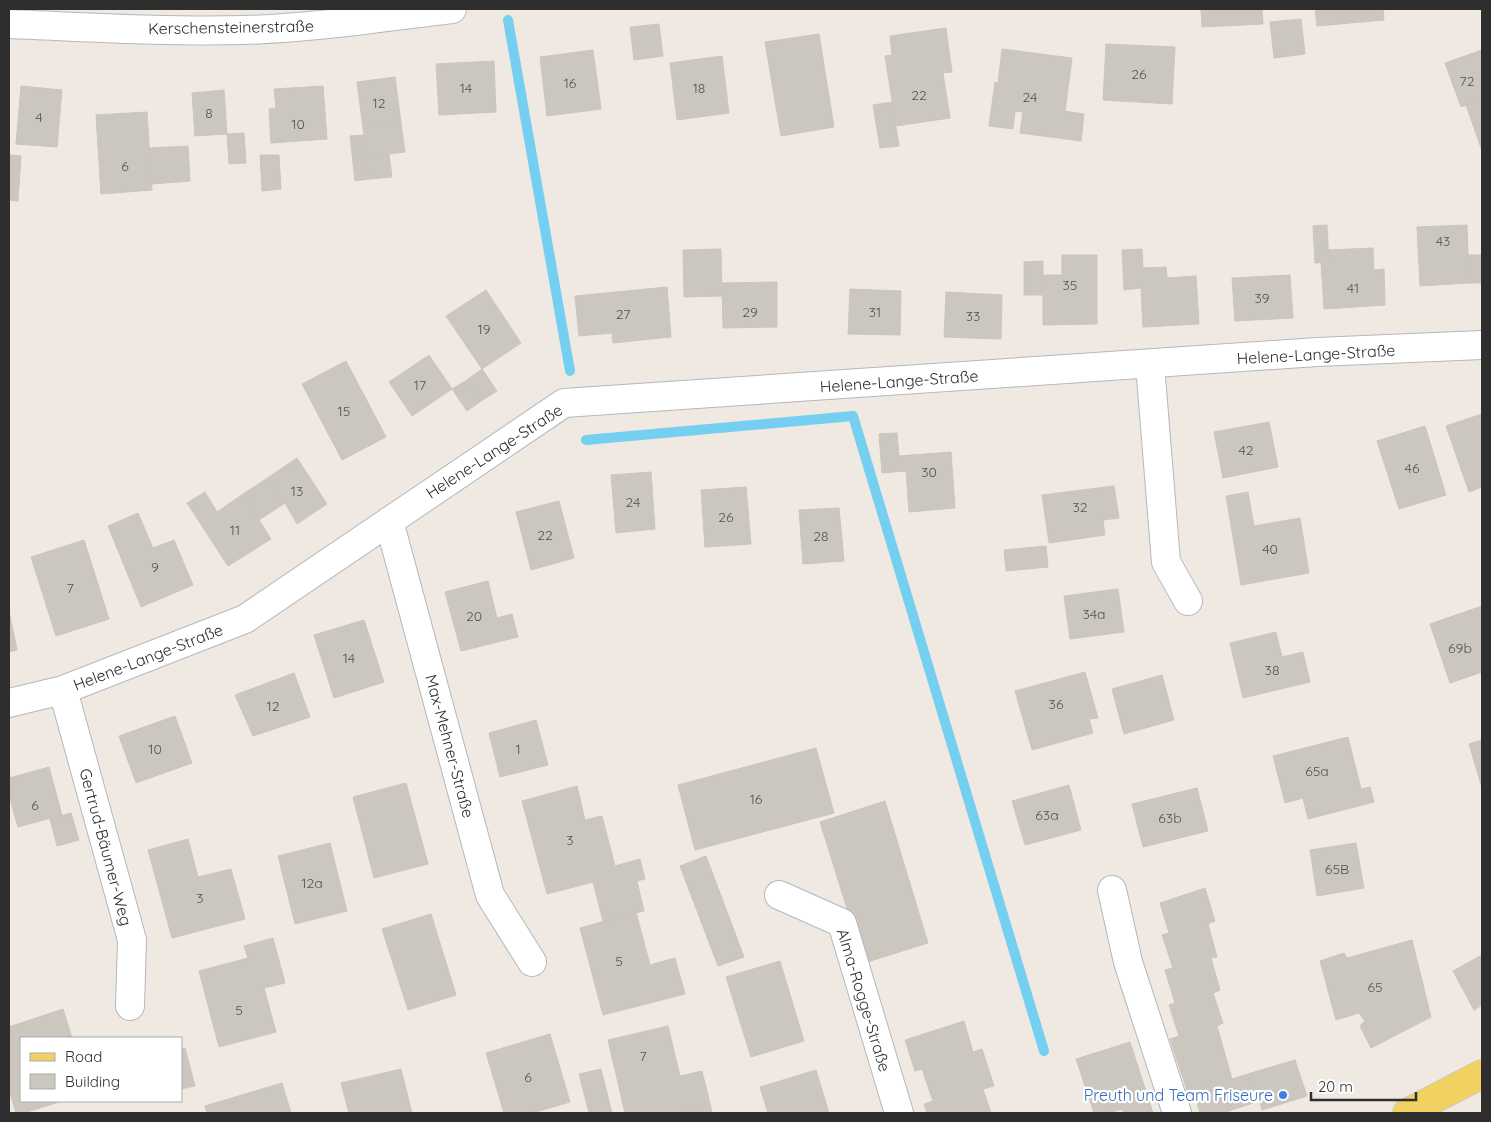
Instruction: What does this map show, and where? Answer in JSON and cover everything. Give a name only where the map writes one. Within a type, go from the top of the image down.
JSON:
[{"type":"main road","points":[[1423,1110],[1482,1074]]},
{"type":"street","name":"Kerschensteinerstraße","points":[[9,24],[174,31],[246,30],[320,25],[452,9]]},
{"type":"street","name":"Helene-Lange-Straße","points":[[9,703],[63,690],[245,619],[389,520],[564,404],[1317,352],[1482,345]]},
{"type":"street","points":[[1150,365],[1166,562],[1188,601]]},
{"type":"street","name":"Max-Mehner-Straße","points":[[389,520],[490,895],[532,962]]},
{"type":"street","name":"Gertrud-Bäumer-Weg","points":[[63,690],[132,940],[130,1006]]},
{"type":"street","points":[[1112,890],[1128,962],[1177,1113]]},
{"type":"street","name":"Alma-Rogge-Straße","points":[[779,896],[842,923],[899,1113]]},
{"type":"building","points":[[1201,9],[1262,9],[1263,24],[1202,27]]},
{"type":"building","points":[[1315,9],[1383,9],[1384,20],[1317,26]]},
{"type":"building","points":[[1301,19],[1305,54],[1274,58],[1270,22]]},
{"type":"building","points":[[659,24],[663,56],[634,60],[630,27]]},
{"type":"building","points":[[946,28],[952,72],[943,73],[950,118],[896,126],[885,56],[892,55],[890,36]]},
{"type":"building","points":[[819,34],[834,127],[781,136],[765,42]]},
{"type":"building","points":[[1106,44],[1175,47],[1172,104],[1103,100]]},
{"type":"building","points":[[1002,49],[1072,58],[1065,111],[1084,114],[1081,141],[1020,133],[1023,112],[1015,111],[1013,129],[989,126],[995,82],[998,83]]},
{"type":"building","points":[[593,50],[601,109],[547,116],[540,57]]},
{"type":"building","points":[[1482,50],[1482,99],[1461,107],[1445,63]]},
{"type":"building","points":[[722,56],[729,113],[677,120],[670,63]]},
{"type":"building","points":[[494,61],[496,112],[439,115],[436,64]]},
{"type":"building","points":[[395,77],[401,123],[363,128],[357,82]]},
{"type":"building","points":[[21,86],[62,90],[57,147],[16,144]]},
{"type":"building","points":[[323,86],[327,139],[271,143],[269,109],[276,108],[274,89]]},
{"type":"building","points":[[224,90],[227,134],[195,136],[192,93]]},
{"type":"building","points":[[1482,99],[1482,148],[1481,148],[1466,105]]},
{"type":"building","points":[[892,102],[899,146],[880,148],[873,105]]},
{"type":"building","points":[[147,112],[152,190],[101,194],[96,115]]},
{"type":"building","points":[[401,123],[405,152],[366,157],[363,128]]},
{"type":"building","points":[[244,133],[246,163],[229,164],[227,134]]},
{"type":"building","points":[[364,135],[369,179],[355,181],[350,136]]},
{"type":"building","points":[[188,146],[190,181],[152,184],[150,148]]},
{"type":"building","points":[[389,154],[392,177],[369,179],[366,157]]},
{"type":"building","points":[[9,155],[21,156],[18,201],[9,200]]},
{"type":"building","points":[[260,155],[279,155],[281,189],[262,191]]},
{"type":"building","points":[[1327,225],[1329,262],[1315,263],[1313,226]]},
{"type":"building","points":[[1467,225],[1469,283],[1420,286],[1417,227]]},
{"type":"building","points":[[1373,248],[1374,270],[1384,269],[1385,305],[1324,309],[1321,263],[1329,262],[1328,250]]},
{"type":"building","points":[[721,249],[722,296],[684,297],[683,250]]},
{"type":"building","points":[[1142,249],[1143,268],[1166,267],[1167,278],[1196,276],[1199,324],[1143,327],[1141,288],[1124,290],[1122,250]]},
{"type":"building","points":[[1062,255],[1097,255],[1097,324],[1043,325],[1043,275],[1062,275]]},
{"type":"building","points":[[1468,255],[1482,255],[1482,283],[1469,283]]},
{"type":"building","points":[[1043,261],[1043,295],[1024,295],[1024,262]]},
{"type":"building","points":[[1290,275],[1293,318],[1235,321],[1232,278]]},
{"type":"building","points":[[777,282],[777,327],[723,328],[722,283]]},
{"type":"building","points":[[667,287],[671,337],[613,343],[612,333],[579,336],[575,296]]},
{"type":"building","points":[[850,289],[901,291],[900,335],[848,334]]},
{"type":"building","points":[[486,290],[521,343],[482,369],[446,316]]},
{"type":"building","points":[[946,292],[1002,295],[1001,339],[944,337]]},
{"type":"building","points":[[429,355],[452,389],[412,416],[389,382]]},
{"type":"building","points":[[346,361],[386,437],[342,460],[302,384]]},
{"type":"building","points":[[482,369],[497,391],[481,401],[467,380]]},
{"type":"building","points":[[467,380],[481,401],[467,411],[452,389]]},
{"type":"building","points":[[1482,414],[1482,487],[1469,492],[1446,426]]},
{"type":"building","points":[[1269,422],[1278,467],[1223,478],[1214,432]]},
{"type":"building","points":[[1425,426],[1446,495],[1399,509],[1377,441]]},
{"type":"building","points":[[897,433],[899,456],[951,452],[955,508],[909,512],[906,471],[882,473],[879,434]]},
{"type":"building","points":[[297,458],[327,504],[297,524],[285,503],[266,479]]},
{"type":"building","points":[[651,472],[655,529],[616,533],[611,475]]},
{"type":"building","points":[[266,479],[285,503],[259,520],[243,494]]},
{"type":"building","points":[[1114,486],[1119,518],[1103,520],[1105,535],[1049,543],[1042,495]]},
{"type":"building","points":[[746,487],[751,544],[705,547],[701,490]]},
{"type":"building","points":[[205,492],[217,512],[243,494],[271,539],[228,566],[187,503]]},
{"type":"building","points":[[1248,492],[1254,526],[1300,518],[1309,573],[1241,585],[1226,496]]},
{"type":"building","points":[[559,501],[574,558],[531,570],[516,512]]},
{"type":"building","points":[[839,508],[844,561],[803,564],[799,510]]},
{"type":"building","points":[[138,513],[153,548],[174,540],[193,585],[141,607],[108,526]]},
{"type":"building","points":[[84,540],[109,619],[56,636],[31,557]]},
{"type":"building","points":[[1046,546],[1048,567],[1006,571],[1004,550]]},
{"type":"building","points":[[488,581],[497,618],[512,614],[518,637],[461,651],[445,592]]},
{"type":"building","points":[[1118,589],[1124,632],[1070,639],[1064,596]]},
{"type":"building","points":[[1482,606],[1482,672],[1450,683],[1430,624]]},
{"type":"building","points":[[9,611],[17,650],[9,652]]},
{"type":"building","points":[[364,620],[384,682],[334,698],[314,635]]},
{"type":"building","points":[[1276,632],[1282,657],[1303,652],[1310,682],[1243,698],[1230,643]]},
{"type":"building","points":[[1085,672],[1098,718],[1089,719],[1093,733],[1032,750],[1015,691]]},
{"type":"building","points":[[294,673],[310,717],[253,736],[235,695]]},
{"type":"building","points":[[1162,675],[1174,720],[1124,734],[1112,689]]},
{"type":"building","points":[[175,716],[192,763],[136,783],[119,736]]},
{"type":"building","points":[[536,720],[548,765],[500,777],[489,733]]},
{"type":"building","points":[[1348,737],[1361,789],[1370,787],[1374,802],[1308,819],[1303,798],[1285,803],[1273,756]]},
{"type":"building","points":[[1482,740],[1482,788],[1469,744]]},
{"type":"building","points":[[816,748],[834,813],[695,850],[678,785]]},
{"type":"building","points":[[49,767],[62,815],[18,827],[9,795],[9,778]]},
{"type":"building","points":[[406,783],[428,864],[374,878],[353,797]]},
{"type":"building","points":[[1069,785],[1081,830],[1025,845],[1012,801]]},
{"type":"building","points":[[577,786],[585,820],[602,816],[615,866],[640,859],[645,879],[637,881],[644,911],[603,921],[593,882],[547,894],[522,801]]},
{"type":"building","points":[[1197,788],[1208,831],[1143,847],[1132,804]]},
{"type":"building","points":[[885,801],[928,943],[864,963],[820,822]]},
{"type":"building","points":[[71,813],[79,840],[57,846],[50,819]]},
{"type":"building","points":[[188,839],[198,877],[231,869],[245,919],[172,938],[148,850]]},
{"type":"building","points":[[330,843],[347,911],[295,924],[278,856]]},
{"type":"building","points":[[1356,843],[1364,888],[1317,896],[1310,850]]},
{"type":"building","points":[[706,856],[744,957],[718,966],[680,866]]},
{"type":"building","points":[[1205,888],[1215,921],[1208,924],[1217,957],[1211,958],[1220,990],[1213,993],[1223,1023],[1217,1026],[1232,1079],[1188,1093],[1170,1039],[1179,1036],[1169,1005],[1175,1003],[1165,970],[1173,968],[1162,935],[1169,933],[1160,903]]},
{"type":"building","points":[[636,912],[650,965],[675,958],[685,994],[603,1015],[580,928]]},
{"type":"building","points":[[431,914],[456,995],[408,1010],[382,929]]},
{"type":"building","points":[[273,938],[285,983],[264,988],[276,1032],[219,1047],[199,971],[248,958],[244,946]]},
{"type":"building","points":[[1412,940],[1431,1017],[1371,1048],[1360,1026],[1365,1021],[1359,1013],[1336,1020],[1320,961],[1344,953],[1347,958]]},
{"type":"building","points":[[1482,955],[1482,1005],[1474,1010],[1453,971]]},
{"type":"building","points":[[780,961],[804,1041],[751,1057],[726,977]]},
{"type":"building","points":[[63,1009],[72,1037],[20,1037],[20,1102],[59,1102],[24,1113],[16,1113],[9,1090],[9,1027]]},
{"type":"building","points":[[964,1021],[973,1052],[982,1049],[994,1086],[983,1089],[991,1113],[927,1113],[924,1104],[933,1101],[922,1069],[915,1071],[905,1040]]},
{"type":"building","points":[[668,1026],[680,1076],[702,1071],[712,1112],[625,1113],[608,1040]]},
{"type":"building","points":[[550,1034],[570,1102],[532,1113],[504,1113],[486,1053]]},
{"type":"building","points":[[1130,1042],[1153,1113],[1124,1113],[1122,1109],[1109,1113],[1094,1113],[1076,1059]]},
{"type":"building","points":[[185,1048],[195,1086],[182,1089],[182,1049]]},
{"type":"building","points":[[1295,1060],[1307,1096],[1262,1110],[1251,1073]]},
{"type":"building","points":[[401,1069],[412,1113],[349,1113],[341,1083]]},
{"type":"building","points":[[601,1069],[612,1113],[589,1113],[579,1074]]},
{"type":"building","points":[[816,1070],[829,1113],[768,1113],[760,1087]]},
{"type":"building","points":[[1251,1073],[1259,1101],[1223,1113],[1200,1113],[1194,1091]]},
{"type":"building","points":[[282,1083],[291,1113],[207,1113],[205,1106]]},
{"type":"waterway","points":[[508,20],[570,371]]},
{"type":"waterway","points":[[586,440],[853,416],[1044,1051]]},
{"type":"place","name":"Preuth und Team Friseure","points":[[1283,1095]]}]
